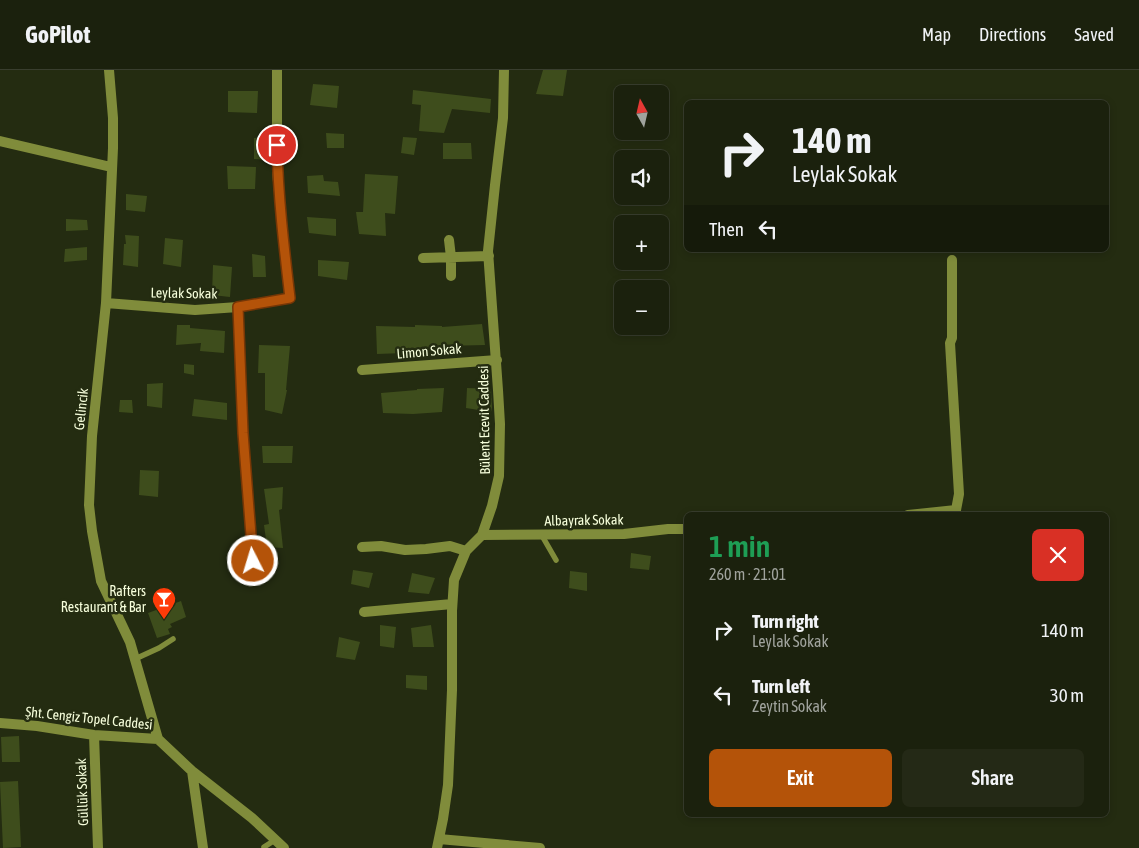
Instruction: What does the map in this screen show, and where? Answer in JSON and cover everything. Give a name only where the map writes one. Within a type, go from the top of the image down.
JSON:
[{"type":"street","name":"Gelincik","points":[[110,70],[113,118],[106,303],[92,436],[90,514],[101,580],[126,633],[158,739]]},
{"type":"street","name":"Leylak Sokak","points":[[106,303],[195,310],[238,307],[290,298],[277,171],[277,70]]},
{"type":"street","name":"Bülent Ecevit Caddesi","points":[[438,843],[448,785],[454,580],[466,551],[482,535],[492,506],[499,476],[500,424],[497,360],[488,256],[503,118],[504,70]]},
{"type":"street","points":[[0,141],[111,168]]},
{"type":"street","points":[[449,240],[451,276]]},
{"type":"street","points":[[423,258],[488,256]]},
{"type":"street","points":[[937,512],[956,510],[960,494],[950,343],[952,338],[952,260]]},
{"type":"street","points":[[238,307],[243,433],[253,561]]},
{"type":"street","name":"Limon Sokak","points":[[362,370],[497,360]]},
{"type":"street","name":"Albayrak Sokak","points":[[482,535],[624,534],[684,529]]},
{"type":"street","points":[[362,547],[381,546],[405,550],[450,546],[466,551]]},
{"type":"street","points":[[364,612],[452,604]]},
{"type":"street","name":"Şht. Cengiz Topel Caddesi","points":[[0,723],[37,726],[94,735],[158,739],[192,771],[252,818],[284,848]]},
{"type":"street","name":"Güllük Sokak","points":[[94,735],[98,848]]},
{"type":"street","points":[[192,771],[203,848]]},
{"type":"street","points":[[438,843],[540,848]]},
{"type":"lane","points":[[541,534],[556,560]]},
{"type":"lane","points":[[135,659],[173,639]]},
{"type":"lane","points":[[265,848],[275,840]]},
{"type":"building","points":[[543,70],[567,70],[563,96],[536,94]]},
{"type":"building","points":[[313,84],[339,86],[337,108],[310,105]]},
{"type":"building","points":[[413,90],[491,99],[490,113],[452,109],[444,133],[419,131],[421,105],[412,104]]},
{"type":"building","points":[[228,91],[258,91],[257,113],[228,112]]},
{"type":"building","points":[[264,129],[270,130],[270,160],[254,159],[254,138],[263,137]]},
{"type":"building","points":[[326,133],[344,134],[344,148],[327,148]]},
{"type":"building","points":[[403,137],[417,138],[414,155],[401,153]]},
{"type":"building","points":[[443,143],[471,143],[472,159],[443,159]]},
{"type":"building","points":[[227,166],[256,167],[255,189],[228,189]]},
{"type":"building","points":[[365,174],[398,176],[395,214],[385,213],[386,236],[359,234],[356,212],[363,212]]},
{"type":"building","points":[[323,175],[324,181],[338,182],[340,196],[308,193],[307,176]]},
{"type":"building","points":[[126,194],[147,196],[145,212],[126,210]]},
{"type":"building","points":[[307,217],[336,219],[336,236],[309,233]]},
{"type":"building","points":[[66,219],[87,220],[88,230],[66,231]]},
{"type":"building","points":[[125,235],[139,236],[138,267],[123,265],[124,244],[126,244]]},
{"type":"building","points":[[165,238],[183,240],[181,267],[163,264]]},
{"type":"building","points":[[87,247],[87,260],[64,262],[65,249]]},
{"type":"building","points":[[252,254],[265,256],[266,277],[253,277]]},
{"type":"building","points":[[318,260],[349,262],[347,280],[318,276]]},
{"type":"building","points":[[213,265],[232,267],[230,297],[212,295]]},
{"type":"building","points":[[482,324],[485,345],[404,349],[404,353],[377,354],[376,326],[415,327],[415,325],[442,327]]},
{"type":"building","points":[[177,325],[190,325],[190,328],[225,331],[224,353],[200,351],[201,343],[176,345]]},
{"type":"building","points":[[259,345],[290,346],[287,390],[282,414],[265,410],[265,373],[258,373]]},
{"type":"building","points":[[184,364],[194,365],[194,375],[184,373]]},
{"type":"building","points":[[163,383],[162,408],[147,406],[147,384]]},
{"type":"building","points":[[444,388],[442,412],[413,414],[383,413],[381,393]]},
{"type":"building","points":[[467,388],[491,389],[491,412],[466,408]]},
{"type":"building","points":[[194,399],[227,403],[227,420],[192,416]]},
{"type":"building","points":[[120,400],[132,400],[133,413],[119,412]]},
{"type":"building","points":[[262,446],[293,446],[292,463],[263,463]]},
{"type":"building","points":[[140,470],[159,471],[158,497],[139,495]]},
{"type":"building","points":[[283,487],[282,509],[279,510],[283,548],[267,547],[264,525],[269,524],[264,489]]},
{"type":"building","points":[[631,553],[651,556],[649,570],[630,568]]},
{"type":"building","points":[[353,570],[373,573],[369,588],[351,584]]},
{"type":"building","points":[[570,571],[587,573],[587,591],[569,588]]},
{"type":"building","points":[[412,573],[435,578],[429,594],[408,592]]},
{"type":"building","name":"Rafters Restaurant & Bar","points":[[181,601],[186,617],[170,624],[172,627],[168,629],[170,634],[157,638],[148,613]]},
{"type":"building","points":[[380,625],[396,627],[394,648],[380,646]]},
{"type":"building","points":[[431,625],[434,647],[413,647],[411,628]]},
{"type":"building","points":[[339,637],[360,642],[355,660],[336,657]]},
{"type":"building","points":[[406,675],[427,676],[427,690],[406,688]]},
{"type":"building","points":[[19,736],[20,762],[2,762],[1,737]]},
{"type":"building","points":[[18,781],[21,847],[3,848],[0,782]]},
{"type":"place","name":"Rafters Restaurant & Bar","points":[[164,620]]},
{"type":"route","points":[[253,561],[243,433],[238,307],[290,298],[277,171],[277,145]]}]
